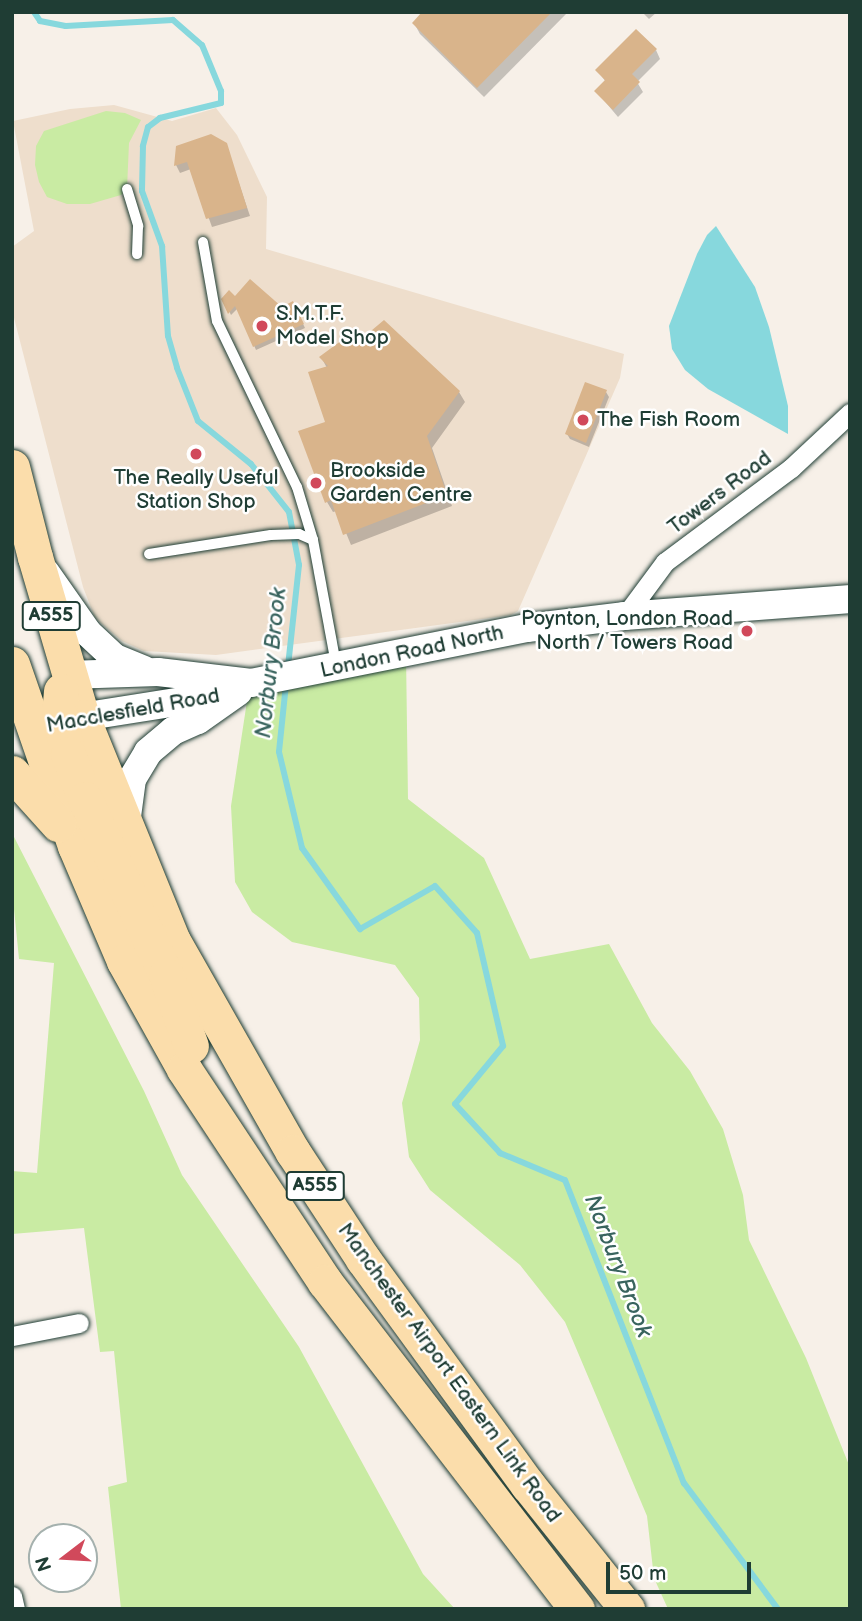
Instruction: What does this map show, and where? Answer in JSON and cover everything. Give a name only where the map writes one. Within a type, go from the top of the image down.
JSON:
[{"type":"highway","name":"A555","points":[[12,467],[38,698],[75,846]]},
{"type":"highway","name":"Manchester Airport Eastern Link Road","points":[[38,698],[126,827],[173,941],[293,1152],[363,1259],[450,1379],[528,1485],[627,1609]]},
{"type":"highway","points":[[38,698],[68,754],[85,799],[166,975],[217,1119]]},
{"type":"highway","points":[[12,773],[39,800],[75,846]]},
{"type":"highway","name":"Manchester Airport Eastern Link Road","points":[[75,846],[124,961],[184,1069],[333,1292],[577,1609]]},
{"type":"main road","points":[[23,562],[115,658],[134,668],[158,672]]},
{"type":"main road","name":"London Road North","points":[[252,685],[527,628],[625,616],[850,599]]},
{"type":"main road","name":"Macclesfield Road","points":[[38,698],[158,672],[252,685]]},
{"type":"main road","points":[[126,827],[132,779],[148,752],[173,732],[198,720],[252,685]]},
{"type":"main road","name":"Macclesfield Road","points":[[38,698],[252,685]]},
{"type":"street","name":"Towers Road","points":[[625,616],[665,562],[791,468],[850,413]]},
{"type":"street","points":[[12,1336],[79,1323]]},
{"type":"street","points":[[12,1596],[15,1609]]},
{"type":"lane","points":[[127,188],[138,226],[137,254]]},
{"type":"lane","points":[[202,242],[217,321],[297,487],[313,540],[325,670]]},
{"type":"lane","points":[[149,554],[271,535],[299,534],[313,540]]},
{"type":"shaded area","name":"Brookside Garden Centre","points":[[114,105],[172,121],[216,108],[237,135],[267,197],[266,249],[624,354],[620,378],[518,611],[511,615],[216,655],[144,651],[122,641],[95,618],[83,587],[12,310],[12,247],[34,231],[13,121],[70,109]]},
{"type":"green space","points":[[106,111],[125,113],[141,120],[129,143],[127,189],[121,195],[90,204],[67,204],[47,197],[39,182],[35,165],[36,146],[44,131]]},
{"type":"green space","points":[[406,654],[408,799],[484,858],[530,959],[609,944],[652,1023],[690,1071],[723,1129],[743,1195],[749,1240],[806,1358],[849,1465],[850,1609],[668,1609],[654,1578],[647,1516],[565,1322],[520,1265],[430,1190],[409,1157],[402,1103],[420,1040],[419,998],[395,965],[292,942],[252,912],[235,882],[231,806],[249,688]]},
{"type":"green space","points":[[12,833],[144,1091],[182,1175],[299,1347],[423,1574],[455,1609],[121,1609],[108,1487],[127,1482],[114,1351],[100,1352],[84,1228],[12,1234],[12,1171],[37,1173],[54,963],[19,959],[12,889]]},
{"type":"water","points":[[716,226],[755,287],[769,327],[788,406],[788,434],[708,389],[685,370],[672,349],[669,326],[697,254],[707,235]]},
{"type":"building","points":[[422,12],[552,12],[477,88],[412,23]]},
{"type":"building","points":[[636,29],[657,49],[632,74],[640,82],[613,110],[594,91],[605,80],[595,70]]},
{"type":"building","points":[[211,134],[227,143],[247,208],[206,219],[187,162],[174,166],[176,146]]},
{"type":"building","points":[[250,279],[282,307],[293,301],[304,324],[253,347],[235,306],[228,314],[221,299],[229,290],[235,296]]},
{"type":"building","points":[[384,320],[460,391],[427,436],[447,495],[343,535],[331,500],[325,503],[298,431],[325,422],[308,372],[328,366],[319,357],[349,335],[359,341]]},
{"type":"building","name":"The Fish Room","points":[[585,382],[607,390],[586,443],[565,434]]},
{"type":"waterway","name":"Norbury Brook","points":[[34,12],[40,21],[66,26],[173,20],[202,45],[221,91],[221,103],[160,118],[148,127],[143,146],[142,191],[162,246],[168,336],[177,368],[198,421],[251,464],[289,512],[299,565],[288,667]]},
{"type":"waterway","name":"Norbury Brook","points":[[286,684],[279,752],[302,848],[360,929],[435,886],[477,933],[503,1046],[455,1104],[500,1153],[565,1180],[684,1483],[778,1609]]},
{"type":"place","name":"S.M.T.F. Model Shop","points":[[262,326]]},
{"type":"place","name":"The Fish Room","points":[[583,420]]},
{"type":"place","name":"The Really Useful Station Shop","points":[[196,454]]},
{"type":"place","name":"Brookside Garden Centre","points":[[316,483]]},
{"type":"place","name":"Poynton, London Road North / Towers Road","points":[[747,631]]}]
